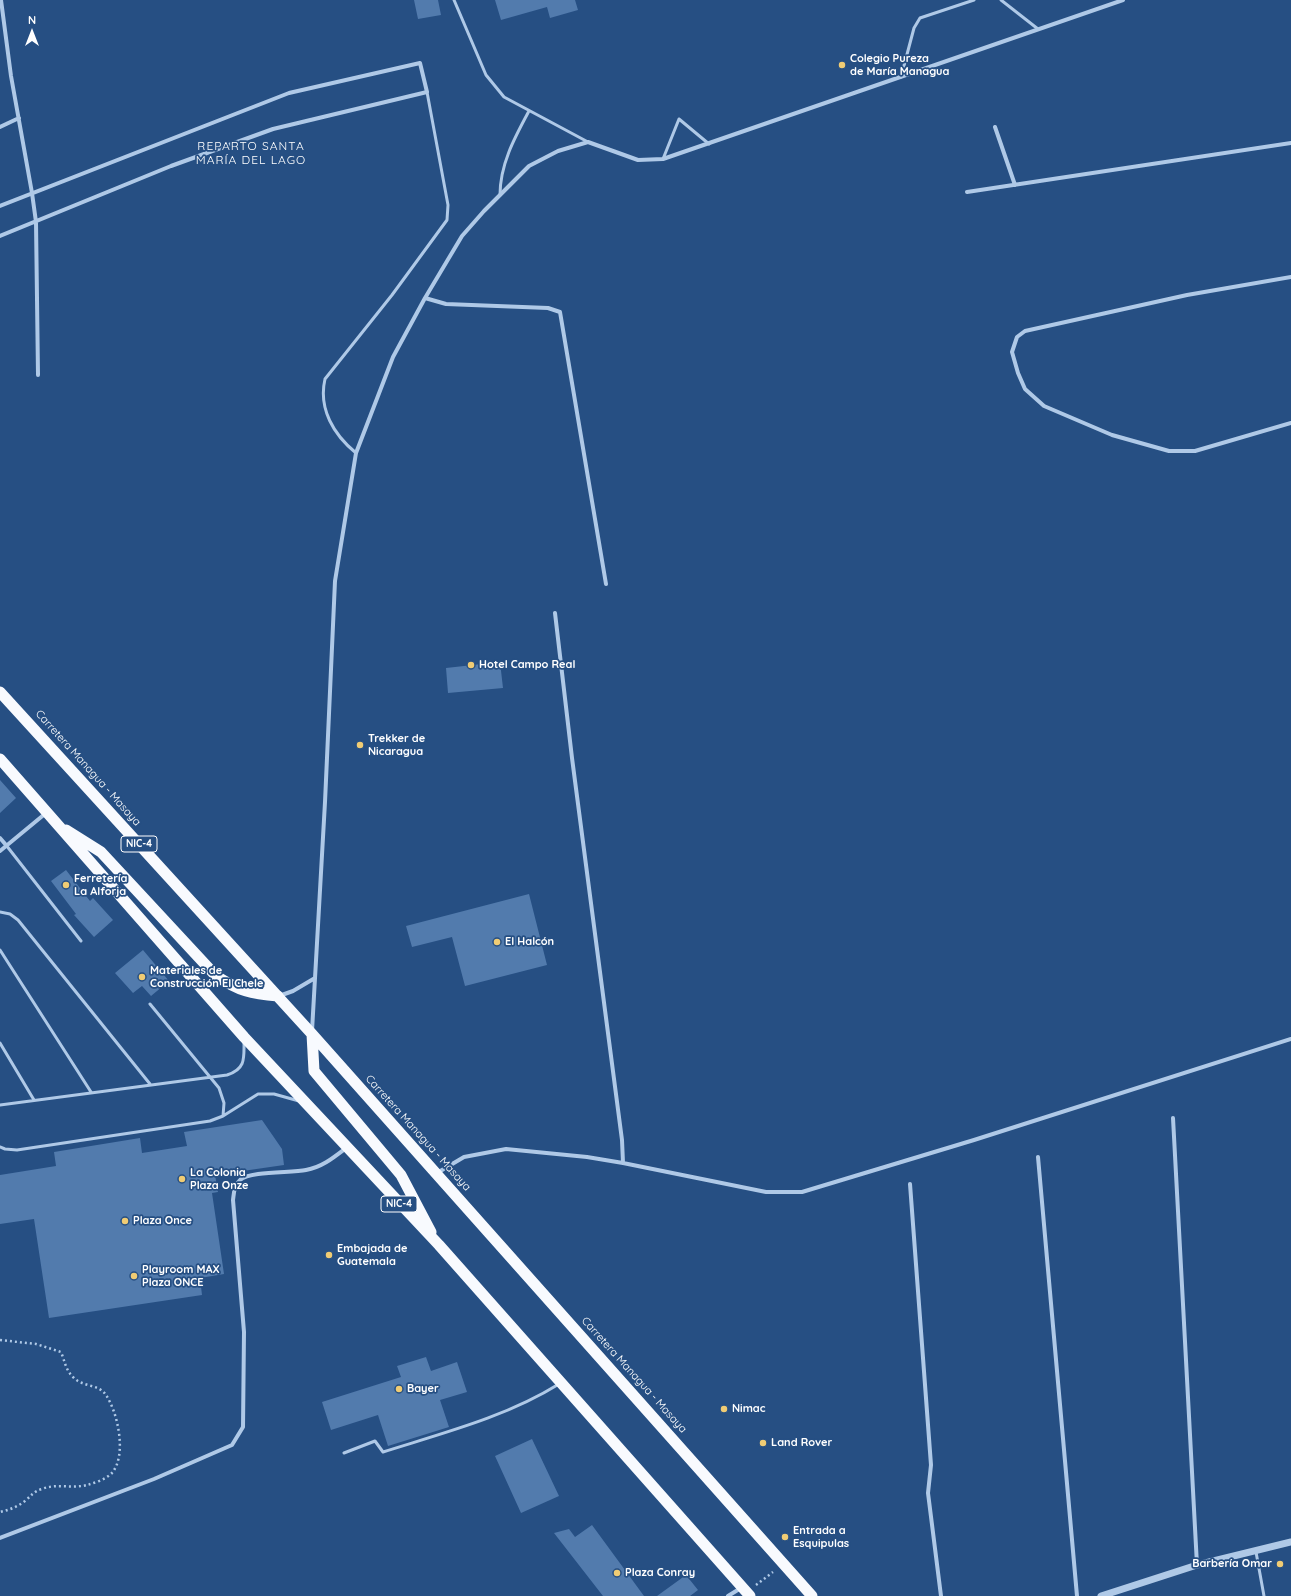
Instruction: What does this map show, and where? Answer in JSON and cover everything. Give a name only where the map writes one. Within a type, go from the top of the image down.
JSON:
[{"type":"highway","name":"Carretera Managua - Masaya","points":[[0,692],[278,996],[812,1596]]},
{"type":"highway","name":"NIC-4","points":[[0,759],[244,1037],[439,1246],[746,1592]]},
{"type":"highway","points":[[54,822],[101,852],[216,976],[246,992],[278,996]]},
{"type":"highway","points":[[312,1034],[314,1071],[401,1175],[439,1246]]},
{"type":"street","points":[[1,0],[11,76],[36,222],[38,376]]},
{"type":"street","points":[[312,1034],[335,581],[356,453],[393,357],[425,298],[462,236],[484,211],[529,166],[558,151],[588,142],[638,160],[663,159],[1123,0]]},
{"type":"street","points":[[0,206],[32,192],[289,93],[420,63],[427,92],[273,129],[171,166],[0,236]]},
{"type":"street","points":[[0,127],[19,118]]},
{"type":"street","points":[[995,126],[1015,185]]},
{"type":"street","points":[[967,192],[1291,143]]},
{"type":"street","points":[[1291,277],[1187,295],[1025,331],[1017,337],[1012,352],[1018,373],[1025,389],[1044,406],[1112,435],[1169,451],[1195,451],[1291,423]]},
{"type":"street","points":[[425,298],[446,304],[548,308],[560,312],[606,584]]},
{"type":"street","points":[[555,613],[572,758],[622,1140],[623,1163]]},
{"type":"street","points":[[0,851],[46,813]]},
{"type":"street","points":[[0,838],[6,845]]},
{"type":"street","points":[[278,996],[293,991],[315,978]]},
{"type":"street","points":[[436,1173],[464,1157],[506,1149],[587,1157],[766,1192],[802,1192],[1291,1039]]},
{"type":"street","points":[[1173,1118],[1197,1565]]},
{"type":"street","points":[[0,1538],[154,1478],[232,1445],[243,1427],[244,1332],[233,1200],[234,1188],[240,1180],[250,1176],[307,1170],[325,1164],[346,1148]]},
{"type":"street","points":[[1038,1157],[1077,1596]]},
{"type":"street","points":[[910,1184],[931,1465],[928,1493],[941,1596]]},
{"type":"street","points":[[1101,1596],[1197,1565],[1291,1542]]},
{"type":"street","points":[[728,1596],[746,1592]]},
{"type":"lane","points":[[454,0],[486,75],[504,97],[588,142]]},
{"type":"lane","points":[[901,77],[914,28],[920,18],[974,0]]},
{"type":"lane","points":[[1001,0],[1038,29]]},
{"type":"lane","points":[[356,453],[338,436],[325,410],[321,394],[325,379],[392,295],[447,220],[448,204],[427,92]]},
{"type":"lane","points":[[500,196],[500,182],[512,142],[529,111]]},
{"type":"lane","points":[[663,159],[679,119],[709,144]]},
{"type":"lane","points":[[6,845],[81,942]]},
{"type":"lane","points":[[0,912],[10,914],[18,920],[150,1084]]},
{"type":"lane","points":[[0,950],[91,1092]]},
{"type":"lane","points":[[150,1004],[210,1077],[222,1094],[223,1116]]},
{"type":"lane","points":[[0,1105],[210,1077],[236,1072],[242,1066],[244,1058],[244,1037]]},
{"type":"lane","points":[[0,1043],[34,1100]]},
{"type":"lane","points":[[0,1147],[5,1150],[17,1150],[210,1121],[223,1116],[258,1094],[274,1094],[304,1102]]},
{"type":"lane","points":[[344,1453],[375,1441],[383,1452],[484,1420],[538,1397],[560,1383]]},
{"type":"lane","points":[[1256,1550],[1264,1596]]},
{"type":"path","points":[[0,1340],[36,1344],[61,1352],[66,1370],[74,1379],[102,1390],[106,1395],[118,1428],[120,1443],[117,1466],[111,1474],[101,1480],[87,1485],[43,1488],[34,1493],[17,1507],[0,1512]]},
{"type":"path","points":[[746,1592],[784,1564]]},
{"type":"building","points":[[414,0],[438,0],[441,15],[418,19]]},
{"type":"building","points":[[495,0],[575,0],[578,10],[550,18],[547,7],[501,20]]},
{"type":"building","points":[[500,662],[503,688],[448,693],[446,668]]},
{"type":"building","points":[[0,780],[16,798],[0,813]]},
{"type":"building","points":[[66,870],[90,901],[93,898],[113,920],[94,937],[74,915],[76,914],[51,881]]},
{"type":"building","name":"El Halcón","points":[[529,894],[547,965],[465,986],[452,937],[412,947],[406,926]]},
{"type":"building","name":"Materiales de Construcción El Chele","points":[[143,950],[169,981],[151,996],[142,986],[133,993],[115,973]]},
{"type":"building","name":"Plaza Once","points":[[262,1120],[282,1149],[284,1165],[215,1175],[218,1192],[212,1193],[224,1274],[200,1278],[202,1295],[49,1318],[34,1219],[0,1224],[0,1175],[56,1166],[54,1152],[140,1138],[142,1153],[187,1146],[184,1132]]},
{"type":"building","name":"Bayer","points":[[426,1357],[431,1371],[457,1362],[467,1392],[440,1400],[449,1427],[388,1446],[378,1415],[331,1430],[322,1402],[401,1377],[397,1366]]},
{"type":"building","points":[[532,1439],[559,1496],[521,1513],[495,1456]]},
{"type":"building","points":[[592,1525],[644,1596],[603,1596],[554,1533],[569,1529],[575,1537]]},
{"type":"building","points":[[686,1575],[698,1590],[690,1596],[657,1596]]},
{"type":"place","name":"Colegio Pureza de María Managua","points":[[842,65]]},
{"type":"place","name":"Hotel Campo Real","points":[[471,665]]},
{"type":"place","name":"Trekker de Nicaragua","points":[[360,745]]},
{"type":"place","name":"Ferretería La Alforja","points":[[66,885]]},
{"type":"place","name":"El Halcón","points":[[497,942]]},
{"type":"place","name":"Materiales de Construcción El Chele","points":[[142,977]]},
{"type":"place","name":"La Colonia Plaza Onze","points":[[182,1179]]},
{"type":"place","name":"Plaza Once","points":[[125,1221]]},
{"type":"place","name":"Embajada de Guatemala","points":[[329,1255]]},
{"type":"place","name":"Playroom MAX Plaza ONCE","points":[[134,1276]]},
{"type":"place","name":"Bayer","points":[[399,1389]]},
{"type":"place","name":"Nimac","points":[[724,1409]]},
{"type":"place","name":"Land Rover","points":[[763,1443]]},
{"type":"place","name":"Entrada a Esquipulas","points":[[785,1537]]},
{"type":"place","name":"Barbería Omar","points":[[1280,1564]]},
{"type":"place","name":"Plaza Conray","points":[[617,1573]]},
{"type":"district","name":"REPARTO SANTA MARÍA DEL LAGO","points":[[251,153]]}]
